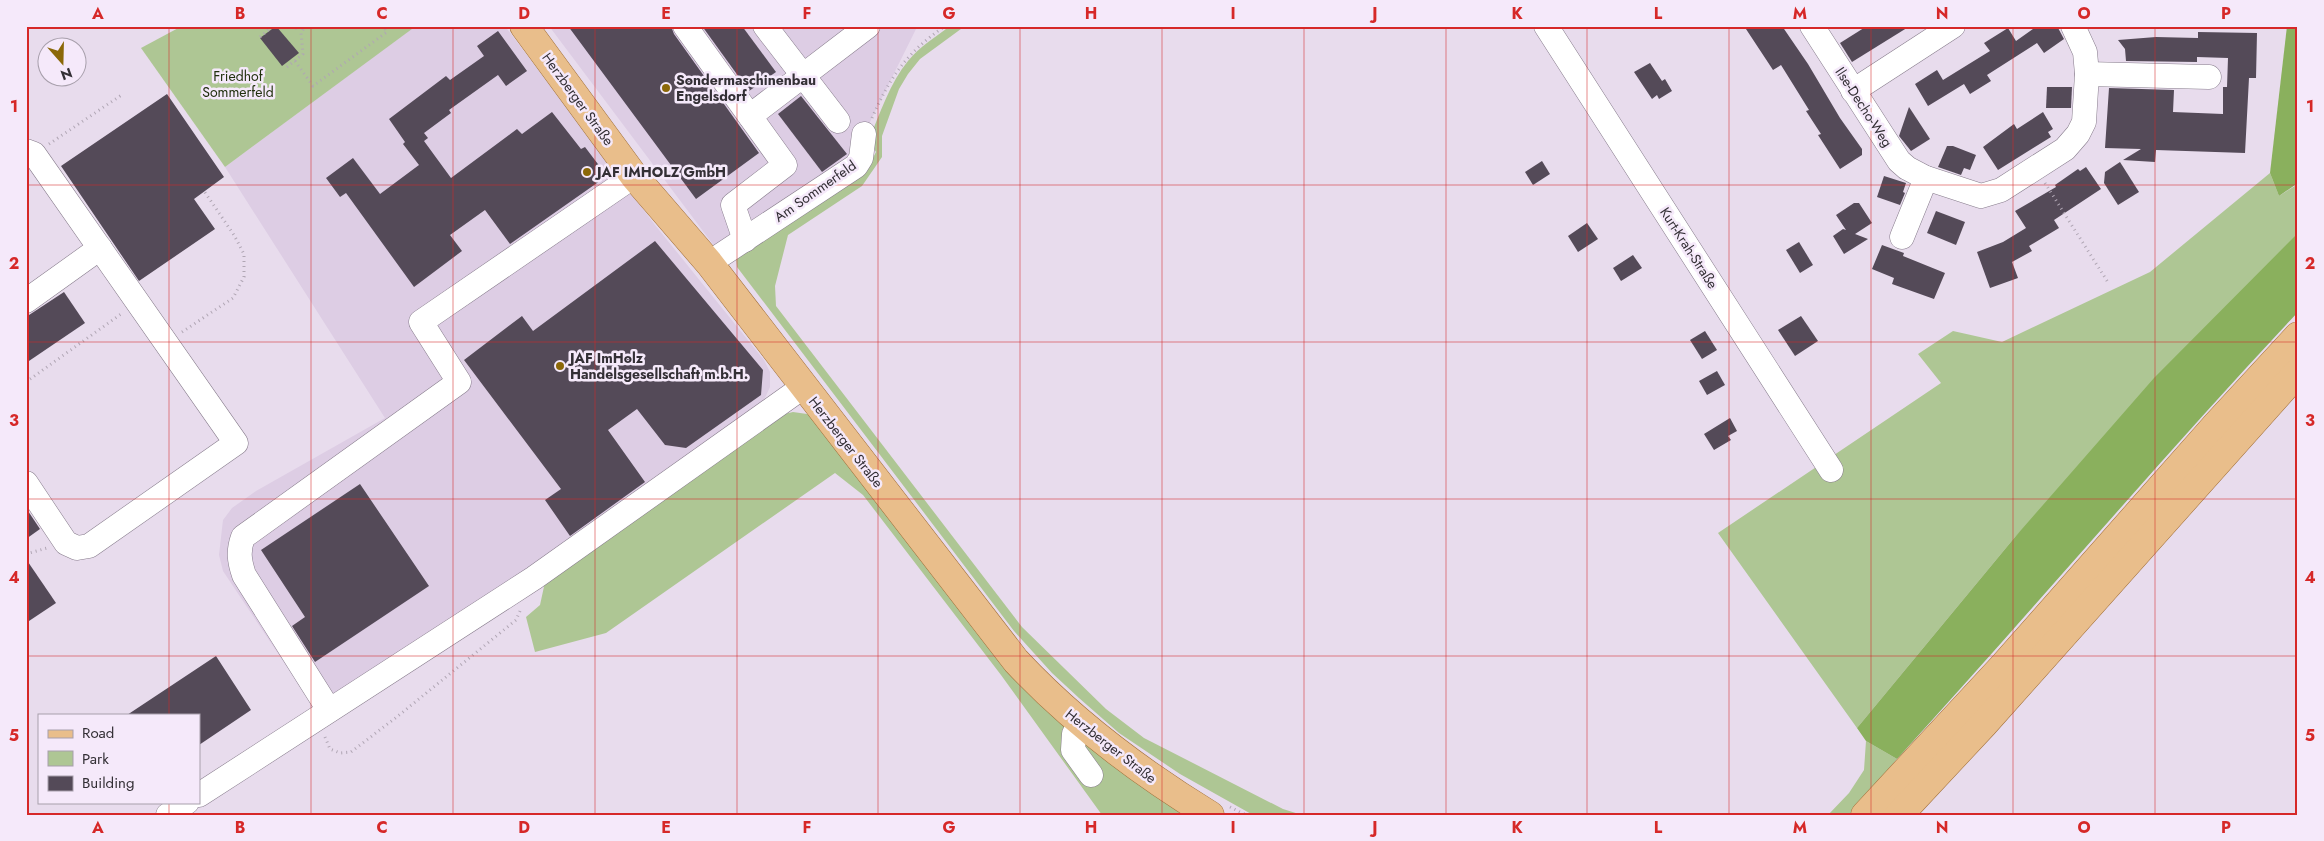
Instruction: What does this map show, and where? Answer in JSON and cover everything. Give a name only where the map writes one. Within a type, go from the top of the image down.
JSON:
[{"type":"main road","name":"Herzberger Straße","points":[[524,26],[634,176],[709,262],[998,640],[1038,684],[1080,724],[1139,769],[1217,809]]},
{"type":"main road","points":[[1865,815],[2004,665],[2216,425],[2298,336]]},
{"type":"main road","points":[[1898,815],[1990,717],[2298,372]]},
{"type":"street","points":[[685,26],[785,165],[733,205],[745,240]]},
{"type":"street","points":[[750,116],[868,26]]},
{"type":"street","name":"Kurt-Krah-Straße","points":[[1546,26],[1831,470]]},
{"type":"street","name":"Ilse-Decho-Weg","points":[[1812,26],[1899,161],[1907,168],[1926,178],[1980,196],[2001,190],[2065,149],[2078,134],[2084,122],[2087,74],[2085,52],[2073,26]]},
{"type":"street","points":[[1853,91],[1953,26]]},
{"type":"street","points":[[776,30],[804,75],[838,121]]},
{"type":"street","points":[[2087,74],[2209,77]]},
{"type":"street","name":"Am Sommerfeld","points":[[709,262],[856,166],[862,158],[864,134]]},
{"type":"street","points":[[26,484],[66,543],[77,548],[89,546],[236,443],[100,248],[30,153]]},
{"type":"street","points":[[329,710],[244,575],[239,548],[243,537],[459,382],[421,322],[634,176]]},
{"type":"street","points":[[1902,237],[1926,178]]},
{"type":"street","points":[[26,301],[100,248]]},
{"type":"street","points":[[200,794],[522,586],[803,387]]},
{"type":"street","points":[[1080,724],[1074,734],[1073,750],[1091,775]]},
{"type":"street","points":[[168,815],[184,804]]},
{"type":"path","points":[[286,26],[298,29],[305,27]]},
{"type":"path","points":[[295,61],[313,86],[387,32],[382,26]]},
{"type":"path","points":[[864,134],[885,88],[906,57],[945,26]]},
{"type":"path","points":[[260,36],[270,27]]},
{"type":"path","points":[[287,67],[303,54],[301,33],[305,27]]},
{"type":"path","points":[[30,153],[123,94]]},
{"type":"path","points":[[2035,168],[2109,284]]},
{"type":"path","points":[[166,343],[233,298],[244,277],[244,254],[204,191]]},
{"type":"path","points":[[26,382],[138,302]]},
{"type":"path","points":[[329,710],[324,730],[325,741],[330,749],[340,753],[351,752],[516,620],[524,601],[522,586]]},
{"type":"path","points":[[1217,809],[1246,815]]},
{"type":"shaded area","name":"JAF ImHolz Handelsgesellschaft m.b.H.","points":[[415,26],[505,26],[655,225],[764,360],[770,372],[770,387],[764,400],[504,587],[315,709],[223,571],[219,555],[223,520],[232,508],[256,491],[385,418],[225,167]]},
{"type":"shaded area","points":[[549,26],[917,27],[864,134],[861,158],[721,255]]},
{"type":"green space","name":"Friedhof Sommerfeld","points":[[182,26],[416,26],[225,167],[141,48]]},
{"type":"green space","points":[[950,26],[965,26],[920,59],[908,74],[899,89],[882,136],[882,157],[862,186],[788,235],[775,286],[776,306],[1022,627],[1106,709],[1144,738],[1283,809],[1302,815],[1253,815],[1180,774],[1119,733],[1052,673],[1014,631],[737,267],[736,258],[867,169],[876,152],[869,140],[896,79],[908,61],[918,51]]},
{"type":"green space","points":[[2287,26],[2298,26],[2298,183],[2279,196],[2270,173]]},
{"type":"green space","points":[[2270,173],[2279,196],[2298,184],[2298,251],[2015,537],[1857,728],[1718,533],[1941,383],[1918,354],[1953,331],[2002,342],[2150,272]]},
{"type":"green space","points":[[2298,233],[2298,312],[1897,759],[1866,741],[1857,728],[2015,537],[2154,378]]},
{"type":"green space","points":[[793,412],[807,414],[821,424],[1081,739],[1191,815],[1102,815],[1001,675],[863,495],[835,473],[606,633],[535,652],[526,617],[540,605],[545,582],[780,415]]},
{"type":"green space","points":[[1866,741],[1897,759],[1850,815],[1828,815],[1849,793],[1864,770]]},
{"type":"building","points":[[276,26],[299,53],[282,66],[260,38]]},
{"type":"building","name":"Sondermaschinenbau Engelsdorf","points":[[568,26],[671,26],[674,34],[759,153],[696,199]]},
{"type":"building","points":[[702,26],[742,26],[776,72],[749,91]]},
{"type":"building","points":[[1744,26],[1782,26],[1808,64],[1840,118],[1862,149],[1862,155],[1840,169],[1818,135],[1821,134],[1806,111],[1809,110],[1781,65],[1773,70]]},
{"type":"building","points":[[1867,26],[1910,26],[1852,62],[1840,43]]},
{"type":"building","points":[[2037,26],[2057,26],[2064,39],[2044,53],[2037,43],[1987,75],[1991,81],[1970,94],[1964,84],[1928,106],[1915,84],[1937,70],[1943,80],[1990,51],[1984,43],[2008,28],[2016,41]]},
{"type":"building","points":[[498,31],[527,71],[506,86],[498,75],[449,110],[451,113],[424,133],[428,138],[424,141],[451,178],[517,129],[522,134],[552,112],[581,149],[585,147],[607,176],[510,244],[485,210],[450,235],[462,251],[414,287],[346,193],[340,197],[326,178],[353,158],[380,194],[419,165],[403,144],[405,142],[389,119],[446,76],[450,80],[484,56],[477,46]]},
{"type":"building","points":[[2198,32],[2257,33],[2256,78],[2249,78],[2245,153],[2156,150],[2155,162],[2123,160],[2141,149],[2105,148],[2109,88],[2174,90],[2173,112],[2223,114],[2223,87],[2227,87],[2228,58],[2197,57],[2197,62],[2126,61],[2125,49],[2118,40],[2156,37],[2198,38]]},
{"type":"building","points":[[1650,63],[1662,81],[1665,79],[1672,91],[1659,99],[1657,95],[1652,99],[1634,72]]},
{"type":"building","points":[[2047,87],[2072,87],[2071,108],[2046,108]]},
{"type":"building","points":[[167,94],[224,177],[194,199],[215,229],[139,281],[61,166]]},
{"type":"building","points":[[801,96],[847,154],[822,172],[778,114]]},
{"type":"building","points":[[1909,107],[1930,139],[1911,151],[1899,136]]},
{"type":"building","points":[[2043,112],[2053,129],[2048,132],[2051,137],[1998,170],[1983,147],[2014,124],[2017,129]]},
{"type":"building","points":[[1947,146],[1953,146],[1976,155],[1970,170],[1964,168],[1961,175],[1938,167]]},
{"type":"building","points":[[1542,161],[1550,174],[1533,185],[1525,172]]},
{"type":"building","points":[[2120,162],[2139,192],[2118,205],[2104,183],[2105,172]]},
{"type":"building","points":[[2086,167],[2101,189],[2054,220],[2059,228],[2029,246],[2032,251],[2012,262],[2018,278],[1990,288],[1977,252],[2003,242],[2026,228],[2015,211],[2056,187],[2055,185],[2078,169],[2080,171]]},
{"type":"building","points":[[1884,176],[1906,183],[1903,192],[1905,193],[1900,205],[1877,197]]},
{"type":"building","points":[[1854,203],[1859,203],[1872,223],[1855,234],[1868,239],[1844,254],[1833,236],[1843,229],[1846,230],[1836,215]]},
{"type":"building","points":[[1936,211],[1965,222],[1956,245],[1927,233]]},
{"type":"building","points":[[1587,223],[1598,239],[1578,252],[1568,236]]},
{"type":"building","points":[[655,241],[763,370],[761,395],[686,448],[665,445],[637,409],[608,430],[645,482],[570,536],[545,500],[561,489],[464,360],[522,316],[533,331]]},
{"type":"building","points":[[1799,242],[1813,265],[1800,273],[1786,250]]},
{"type":"building","points":[[1882,245],[1904,253],[1903,256],[1945,273],[1934,299],[1892,284],[1894,278],[1872,269]]},
{"type":"building","points":[[1633,255],[1642,268],[1621,281],[1613,268]]},
{"type":"building","points":[[64,292],[85,323],[26,363],[26,317]]},
{"type":"building","points":[[1801,316],[1818,341],[1795,356],[1778,330]]},
{"type":"building","points":[[1705,331],[1717,350],[1702,359],[1690,340]]},
{"type":"building","points":[[1717,371],[1725,385],[1707,395],[1699,381]]},
{"type":"building","points":[[1730,418],[1737,431],[1728,436],[1731,440],[1714,450],[1704,434]]},
{"type":"building","points":[[360,484],[429,586],[315,662],[292,626],[305,617],[261,550]]},
{"type":"building","points":[[26,508],[40,529],[26,539]]},
{"type":"building","points":[[26,559],[56,603],[26,623]]},
{"type":"building","points":[[216,656],[251,710],[200,744],[200,714],[129,714]]},
{"type":"place","name":"Sondermaschinenbau Engelsdorf","points":[[666,88]]},
{"type":"place","name":"JAF IMHOLZ GmbH","points":[[587,172]]},
{"type":"place","name":"JAF ImHolz Handelsgesellschaft m.b.H.","points":[[560,366]]}]
